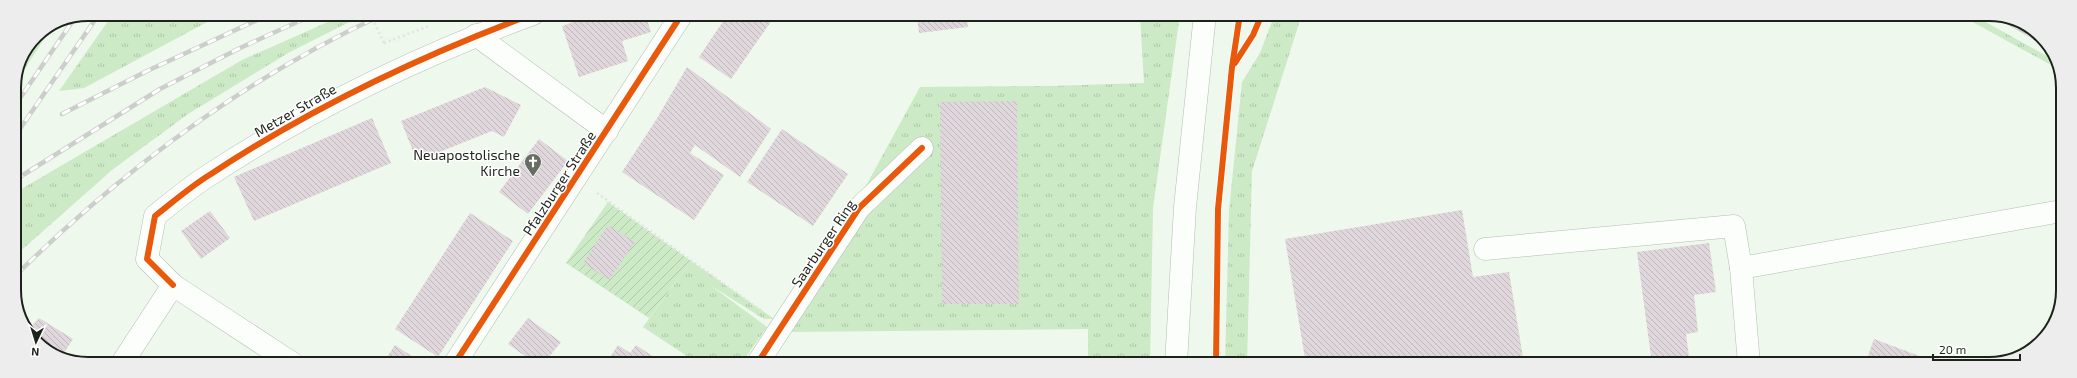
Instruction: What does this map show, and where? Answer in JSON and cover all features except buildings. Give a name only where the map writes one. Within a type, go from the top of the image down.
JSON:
[{"type":"street","name":"Metzer Straße","points":[[174,285],[147,260],[155,216],[210,174],[329,103],[476,35],[514,21]]},
{"type":"street","name":"Pfalzburger Straße","points":[[460,357],[678,21]]},
{"type":"street","points":[[1176,357],[1185,207],[1204,21]]},
{"type":"street","points":[[476,35],[607,131]]},
{"type":"street","name":"Saarburger Ring","points":[[761,357],[859,208],[922,148]]},
{"type":"street","points":[[1741,268],[2056,212]]},
{"type":"street","points":[[1485,249],[1734,226],[1741,268],[1748,357]]},
{"type":"street","points":[[126,357],[174,285],[283,357]]},
{"type":"path","points":[[374,21],[384,42],[430,25]]},
{"type":"path","points":[[576,177],[782,325]]},
{"type":"green space","points":[[108,21],[209,21],[84,88],[59,91]]},
{"type":"green space","points":[[330,21],[351,21],[288,53],[188,114],[112,170],[21,251],[21,189],[242,60]]},
{"type":"green space","points":[[1140,21],[1179,21],[1153,208],[1150,357],[1088,357],[1088,329],[786,332],[920,87],[1052,86],[1144,83]]},
{"type":"green space","points":[[1272,21],[1300,21],[1252,171],[1247,357],[1225,357],[1229,211],[1242,82],[1260,53]]},
{"type":"green space","points":[[1971,21],[1984,21],[2048,57],[2051,65]]},
{"type":"green space","points":[[45,38],[23,71],[32,51]]},
{"type":"green space","points":[[608,202],[691,261],[649,318],[566,263]]},
{"type":"green space","points":[[691,261],[774,319],[764,319],[710,285],[767,327],[746,357],[688,357],[643,327]]},
{"type":"railway","points":[[21,127],[94,21]]},
{"type":"railway","points":[[62,114],[147,71],[255,21]]},
{"type":"railway","points":[[21,176],[160,89],[240,48],[300,21]]},
{"type":"railway","points":[[21,270],[100,198],[188,129],[283,67],[333,39],[370,21]]},
{"type":"railway","points":[[21,97],[71,23]]},
{"type":"railway","points":[[2016,27],[2027,33]]},
{"type":"cycle path","points":[[173,285],[147,259],[155,216],[189,189],[249,150],[327,105],[449,47],[515,21]]},
{"type":"cycle path","points":[[459,357],[677,21]]},
{"type":"cycle path","points":[[1216,357],[1218,209],[1232,67],[1239,21]]},
{"type":"cycle path","points":[[1235,63],[1253,35],[1259,21]]},
{"type":"cycle path","points":[[762,357],[859,208],[922,148]]},
{"type":"place","name":"Neuapostolische Kirche","points":[[533,177]]}]
